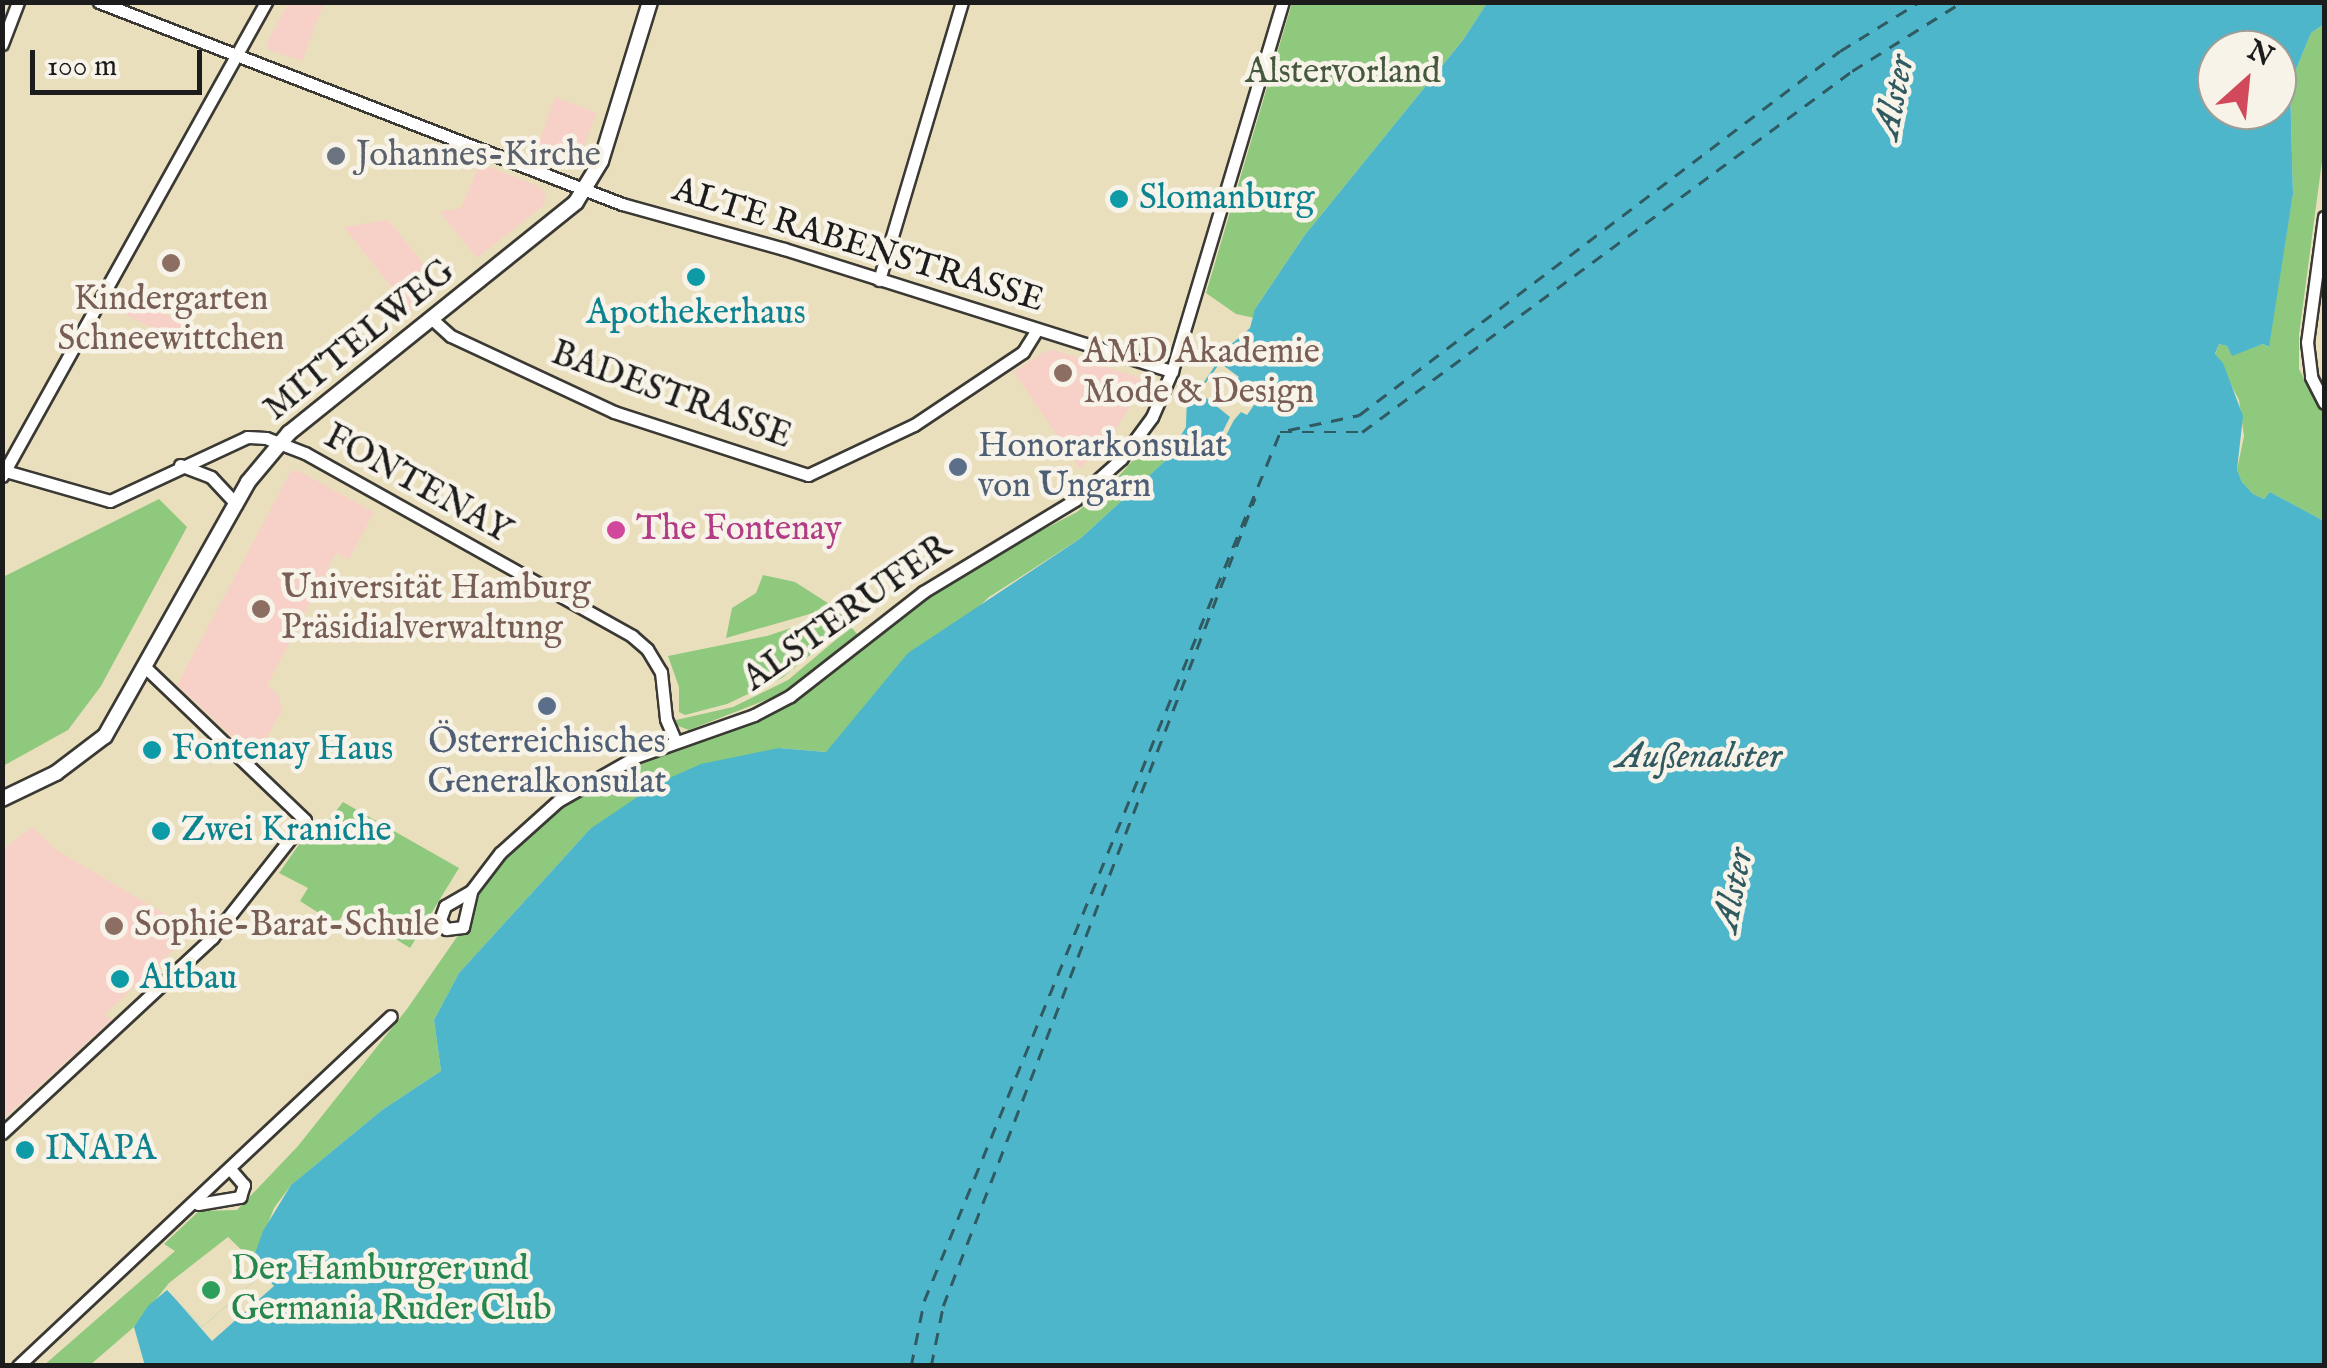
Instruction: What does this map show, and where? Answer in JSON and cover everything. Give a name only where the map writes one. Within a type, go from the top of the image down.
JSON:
[{"type":"street","points":[[2,44],[18,2]]},
{"type":"street","name":"ALTE RABENSTRASSE","points":[[99,2],[585,190],[1172,371]]},
{"type":"street","points":[[266,2],[4,472],[105,501],[247,437],[280,443]]},
{"type":"street","name":"MITTELWEG","points":[[2,800],[56,774],[95,747],[122,713],[236,504],[280,443],[561,218],[585,190],[601,160],[650,2]]},
{"type":"street","points":[[879,280],[962,2]]},
{"type":"street","name":"ALSTERUFER","points":[[472,891],[500,852],[558,801],[612,769],[754,715],[790,696],[923,592],[1079,497],[1133,446],[1152,418],[1172,371],[1284,2]]},
{"type":"street","points":[[2324,217],[2307,342],[2312,377],[2324,403]]},
{"type":"street","name":"BADESTRASSE","points":[[433,320],[451,336],[612,411],[800,474],[815,474],[914,425],[1023,352],[1037,330]]},
{"type":"street","name":"FONTENAY","points":[[280,443],[305,453],[637,640],[661,672],[666,719],[676,742]]},
{"type":"street","points":[[180,464],[211,477],[236,504]]},
{"type":"street","points":[[2,1133],[206,945],[305,820],[279,790],[146,668]]},
{"type":"street","points":[[18,1366],[391,1016]]},
{"type":"street","points":[[190,1208],[240,1196],[244,1185],[231,1170]]},
{"type":"shaded area","points":[[289,2],[324,3],[302,61],[269,50],[267,43]]},
{"type":"shaded area","points":[[555,97],[597,113],[580,156],[569,162],[536,151]]},
{"type":"shaded area","points":[[480,163],[540,187],[546,196],[544,205],[477,258],[440,212],[461,208]]},
{"type":"shaded area","points":[[388,220],[442,286],[411,311],[344,227]]},
{"type":"shaded area","points":[[128,292],[203,335],[190,349],[119,311]]},
{"type":"shaded area","points":[[1054,350],[1138,377],[1143,384],[1115,431],[1080,469],[1014,372],[1044,352]]},
{"type":"shaded area","points":[[291,471],[299,471],[374,512],[349,559],[336,553],[267,686],[278,694],[282,711],[255,758],[177,685]]},
{"type":"shaded area","points":[[32,827],[58,851],[194,931],[104,1015],[112,1020],[3,1119],[3,849]]},
{"type":"green space","name":"Alstervorland","points":[[1292,3],[1487,3],[1463,40],[1304,236],[1255,309],[1255,318],[1236,314],[1206,293]]},
{"type":"green space","points":[[2324,24],[2324,146],[2299,335],[2299,369],[2324,415],[2324,521],[2270,492],[2264,499],[2253,494],[2242,482],[2237,470],[2244,436],[2239,400],[2215,355],[2219,344],[2227,346],[2232,355],[2263,344],[2268,347],[2293,194],[2291,130],[2297,130],[2297,67],[2311,33]]},
{"type":"green space","points":[[1142,450],[1165,461],[1081,538],[989,597],[826,752],[779,748],[590,829],[459,973],[434,1020],[441,1071],[382,1110],[291,1185],[274,1208],[253,1261],[228,1237],[169,1283],[134,1327],[90,1365],[43,1366],[175,1251],[164,1244],[199,1211],[237,1210],[298,1146],[407,1009],[470,918],[480,893],[502,862],[551,814],[618,772],[755,719],[802,691],[967,569],[1077,512]]},
{"type":"green space","points":[[159,499],[187,527],[101,686],[68,730],[3,766],[3,577]]},
{"type":"green space","points":[[763,575],[795,582],[834,607],[726,638],[732,608],[756,593]]},
{"type":"green space","points":[[839,612],[849,623],[782,678],[727,704],[685,715],[679,712],[679,687],[668,656],[767,636]]},
{"type":"green space","points":[[851,627],[859,636],[779,695],[689,730],[678,726],[676,720],[733,707],[788,680]]},
{"type":"green space","points":[[343,802],[459,868],[410,948],[348,909],[336,924],[300,901],[308,888],[279,873],[307,833],[321,830]]},
{"type":"water","name":"Außenalster","points":[[1487,3],[2324,3],[2324,24],[2311,33],[2297,67],[2297,30],[2197,30],[2197,130],[2291,130],[2293,194],[2269,347],[2263,344],[2232,356],[2227,346],[2219,344],[2215,354],[2223,363],[2243,416],[2237,470],[2242,482],[2253,494],[2264,499],[2270,492],[2324,521],[2324,1365],[145,1366],[134,1327],[148,1306],[167,1290],[202,1327],[255,1281],[248,1273],[263,1231],[291,1185],[382,1110],[441,1071],[434,1020],[459,973],[590,829],[658,783],[701,764],[779,748],[826,752],[908,653],[1081,538],[1165,461],[1186,427],[1187,395],[1198,383],[1202,385],[1227,348],[1250,328],[1255,309],[1304,236],[1463,40]]},
{"type":"pier","points":[[1220,363],[1239,377],[1232,386],[1254,405],[1247,415],[1241,412],[1234,420],[1219,449],[1224,452],[1222,457],[1207,449],[1215,447],[1230,417],[1199,392]]},
{"type":"pier","points":[[252,1261],[274,1286],[212,1341],[172,1295],[202,1327],[255,1281],[248,1273]]},
{"type":"ferry route","points":[[1288,430],[1359,415],[1840,51],[1919,2]]},
{"type":"ferry route","points":[[911,1366],[924,1301],[1280,432],[1362,432],[1852,71],[1962,2]]},
{"type":"ferry route","points":[[931,1366],[943,1306],[1255,498]]},
{"type":"place","name":"Johannes-Kirche","points":[[336,156]]},
{"type":"place","name":"Slomanburg","points":[[1119,199]]},
{"type":"place","name":"Kindergarten Schneewittchen","points":[[171,263]]},
{"type":"place","name":"Apothekerhaus","points":[[696,277]]},
{"type":"place","name":"AMD Akademie Mode & Design","points":[[1063,373]]},
{"type":"place","name":"Honorarkonsulat von Ungarn","points":[[958,467]]},
{"type":"place","name":"The Fontenay","points":[[616,530]]},
{"type":"place","name":"Universität Hamburg Präsidialverwaltung","points":[[261,609]]},
{"type":"place","name":"Österreichisches Generalkonsulat","points":[[547,706]]},
{"type":"place","name":"Fontenay Haus","points":[[152,750]]},
{"type":"place","name":"Zwei Kraniche","points":[[161,831]]},
{"type":"place","name":"Sophie-Barat-Schule","points":[[114,926]]},
{"type":"place","name":"Altbau","points":[[120,979]]},
{"type":"place","name":"INAPA","points":[[25,1150]]},
{"type":"place","name":"Der Hamburger und Germania Ruder Club","points":[[211,1290]]},
{"type":"water label","name":"Alster","points":[[1896,97]]},
{"type":"water label","name":"Alster","points":[[1735,890]]}]
